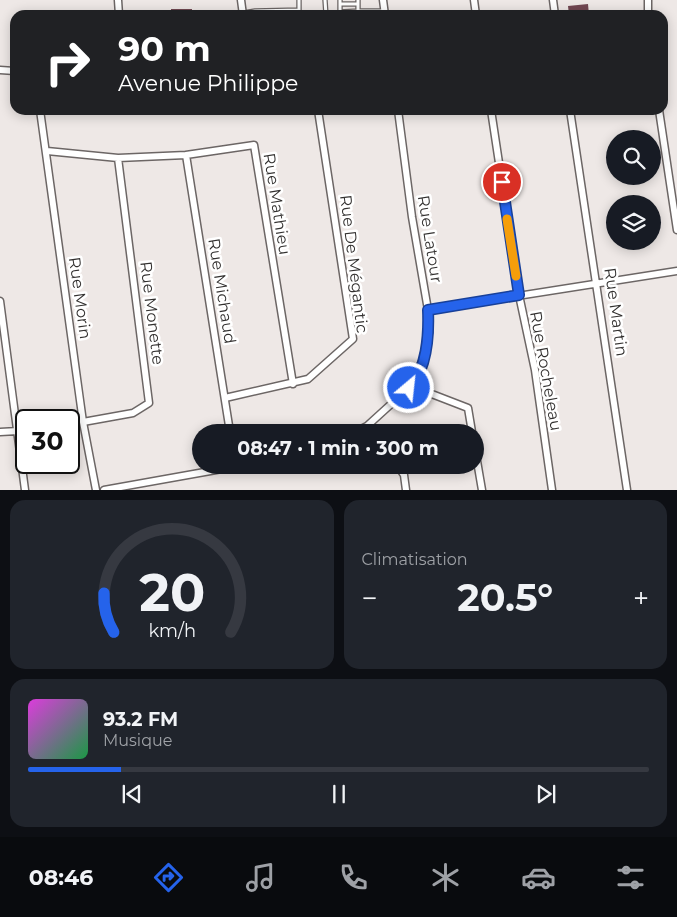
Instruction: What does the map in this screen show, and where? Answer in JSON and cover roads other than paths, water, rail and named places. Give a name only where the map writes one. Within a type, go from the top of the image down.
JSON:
[{"type":"street","name":"Rue Morin","points":[[41,115],[83,422],[96,490]]},
{"type":"street","name":"Rue De Mégantic","points":[[225,398],[293,384],[308,379],[353,340],[319,115]]},
{"type":"street","name":"Rue Latour","points":[[369,424],[411,386],[424,359],[429,332],[428,310],[412,217],[399,115]]},
{"type":"street","name":"Rue Rocheleau","points":[[492,115],[519,295],[535,370],[552,490]]},
{"type":"street","name":"Rue Martin","points":[[571,115],[598,283],[627,490]]},
{"type":"street","points":[[660,115],[677,230]]},
{"type":"street","name":"Rue Mathieu","points":[[47,152],[118,158],[186,155],[254,145],[293,384]]},
{"type":"street","name":"Rue Michaud","points":[[186,155],[229,424]]},
{"type":"street","name":"Rue Monette","points":[[83,422],[133,413],[149,403],[118,158]]},
{"type":"street","points":[[428,310],[677,271]]},
{"type":"street","points":[[0,301],[15,409]]},
{"type":"street","points":[[411,386],[468,408],[471,424]]},
{"type":"street","points":[[0,432],[15,431]]},
{"type":"street","points":[[23,474],[25,490]]},
{"type":"street","points":[[104,490],[192,474]]},
{"type":"street","points":[[403,474],[406,490]]},
{"type":"street","points":[[479,474],[482,490]]},
{"type":"lane","points":[[299,0],[299,10]]},
{"type":"lane","points":[[340,2],[358,2]]}]
